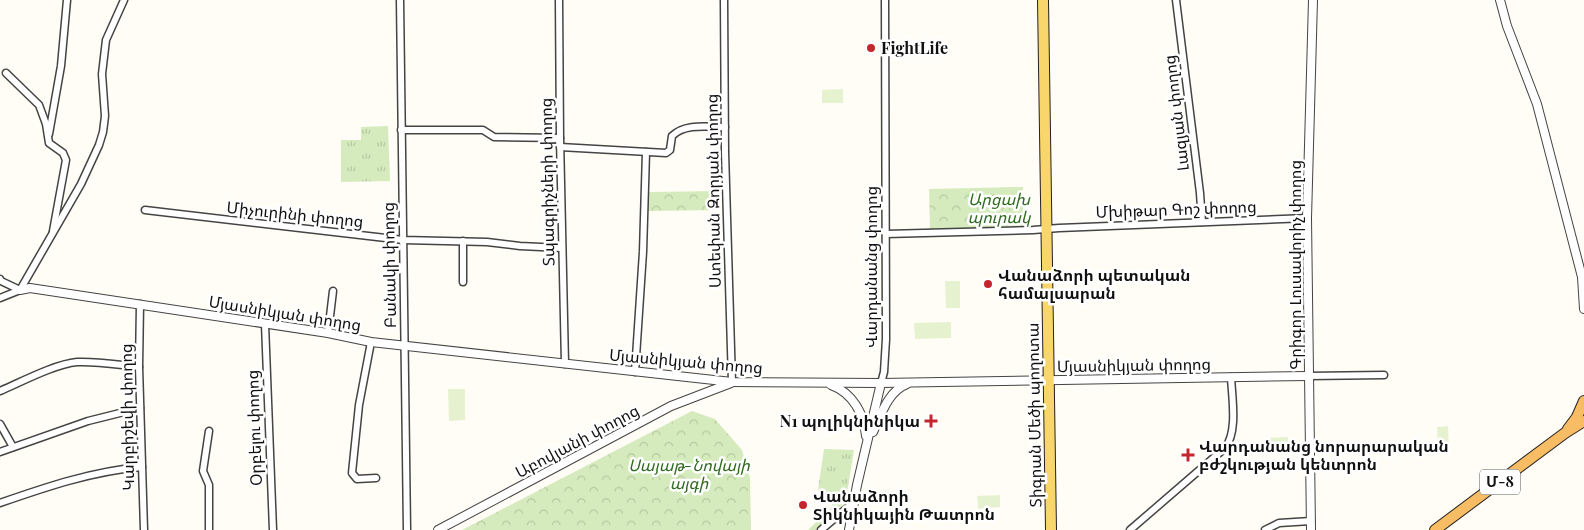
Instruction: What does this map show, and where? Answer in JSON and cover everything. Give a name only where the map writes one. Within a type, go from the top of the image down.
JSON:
[{"type":"highway","name":"Մ-8","points":[[1565,434],[1584,401]]},
{"type":"highway","name":"Մ-8","points":[[1435,530],[1584,422]]},
{"type":"main road","name":"Տիգրան Մեծի պողոտա","points":[[1043,0],[1052,530]]},
{"type":"street","points":[[49,138],[61,66],[67,0]]},
{"type":"street","points":[[0,298],[20,290],[81,184],[101,139],[105,116],[102,74],[106,40],[124,0]]},
{"type":"street","name":"Բանակի փողոց","points":[[400,0],[407,530]]},
{"type":"street","name":"Տպագրիչների փողոց","points":[[559,0],[565,364]]},
{"type":"street","name":"Ստեփան Զորյան փողոց","points":[[724,0],[725,127],[732,382]]},
{"type":"street","name":"Վարդանանց փողոց","points":[[849,530],[866,445],[884,372],[886,339],[886,234],[884,0]]},
{"type":"street","name":"Լազյան փողոց","points":[[1176,0],[1202,222]]},
{"type":"street","name":"Գրիգոր Լուսավորիչ փողոց","points":[[1311,530],[1307,218],[1313,0]]},
{"type":"street","points":[[1500,0],[1507,26],[1537,104],[1583,278],[1584,308]]},
{"type":"street","points":[[6,73],[39,105],[50,144],[63,153],[66,160],[53,235]]},
{"type":"street","points":[[560,147],[668,152],[672,136],[682,130],[695,127],[725,127]]},
{"type":"street","points":[[401,130],[483,130],[494,137],[560,138]]},
{"type":"street","points":[[634,372],[643,252],[646,152]]},
{"type":"street","name":"Միչուրինի փողոց","points":[[145,210],[403,240],[463,241],[562,248]]},
{"type":"street","name":"Մխիթար Գոշ փողոց","points":[[886,234],[1307,218]]},
{"type":"street","points":[[463,241],[463,282]]},
{"type":"street","points":[[0,279],[20,290]]},
{"type":"street","name":"Մյասնիկյան փողոց","points":[[20,290],[30,288],[140,304],[328,333],[372,342],[732,382],[881,383],[1384,375]]},
{"type":"street","points":[[328,333],[332,291]]},
{"type":"street","name":"Կարբիշեվի փողոց","points":[[140,304],[139,368],[143,530]]},
{"type":"street","name":"Օրբելու փողոց","points":[[264,324],[273,530]]},
{"type":"street","points":[[372,342],[359,405],[352,473],[357,479],[376,478]]},
{"type":"street","points":[[0,391],[74,362],[139,368]]},
{"type":"street","points":[[1130,530],[1230,442],[1232,428],[1231,377]]},
{"type":"street","name":"Աբովյանի փողոց","points":[[438,530],[671,406],[732,382]]},
{"type":"street","points":[[866,445],[890,398],[900,387],[913,382]]},
{"type":"street","points":[[825,383],[845,392],[856,404],[865,426],[866,445]]},
{"type":"street","points":[[0,452],[88,421],[140,408]]},
{"type":"street","points":[[0,424],[13,447]]},
{"type":"street","points":[[209,530],[209,485],[203,471],[210,430]]},
{"type":"street","points":[[0,503],[56,484],[106,472],[142,468]]},
{"type":"street","points":[[821,530],[854,502]]},
{"type":"street","points":[[1265,530],[1279,523],[1311,521]]},
{"type":"green space","points":[[843,89],[843,103],[822,103],[822,90]]},
{"type":"green space","points":[[388,126],[390,181],[341,182],[341,140],[361,140],[361,127]]},
{"type":"green space","name":"Արցախ պուրակ","points":[[1023,187],[1023,228],[930,230],[929,189]]},
{"type":"green space","points":[[720,191],[720,210],[648,211],[648,192]]},
{"type":"green space","points":[[945,281],[960,281],[960,308],[946,308]]},
{"type":"green space","points":[[951,322],[951,338],[915,339],[914,323]]},
{"type":"green space","points":[[448,389],[465,389],[465,420],[449,421]]},
{"type":"green space","name":"Սայաթ-Նովայի այգի","points":[[692,411],[715,419],[742,450],[750,478],[751,530],[462,530]]},
{"type":"green space","points":[[1448,426],[1449,448],[1438,448],[1437,427]]},
{"type":"green space","points":[[1288,437],[1288,450],[1267,451],[1267,438]]},
{"type":"green space","points":[[824,449],[854,450],[847,493],[842,505],[816,530],[808,530],[833,506],[818,490]]},
{"type":"green space","points":[[1000,495],[1000,507],[978,509],[977,496]]},
{"type":"place","name":"FightLife","points":[[871,48]]},
{"type":"place","name":"Վանաձորի պետական համալսարան","points":[[988,284]]},
{"type":"place","name":"N1 պոլիկնինիկա","points":[[931,421]]},
{"type":"place","name":"Վարդանանց նորարարական բժշկության կենտրոն","points":[[1188,455]]},
{"type":"place","name":"Վանաձորի Տիկնիկային Թատրոն","points":[[803,505]]}]
